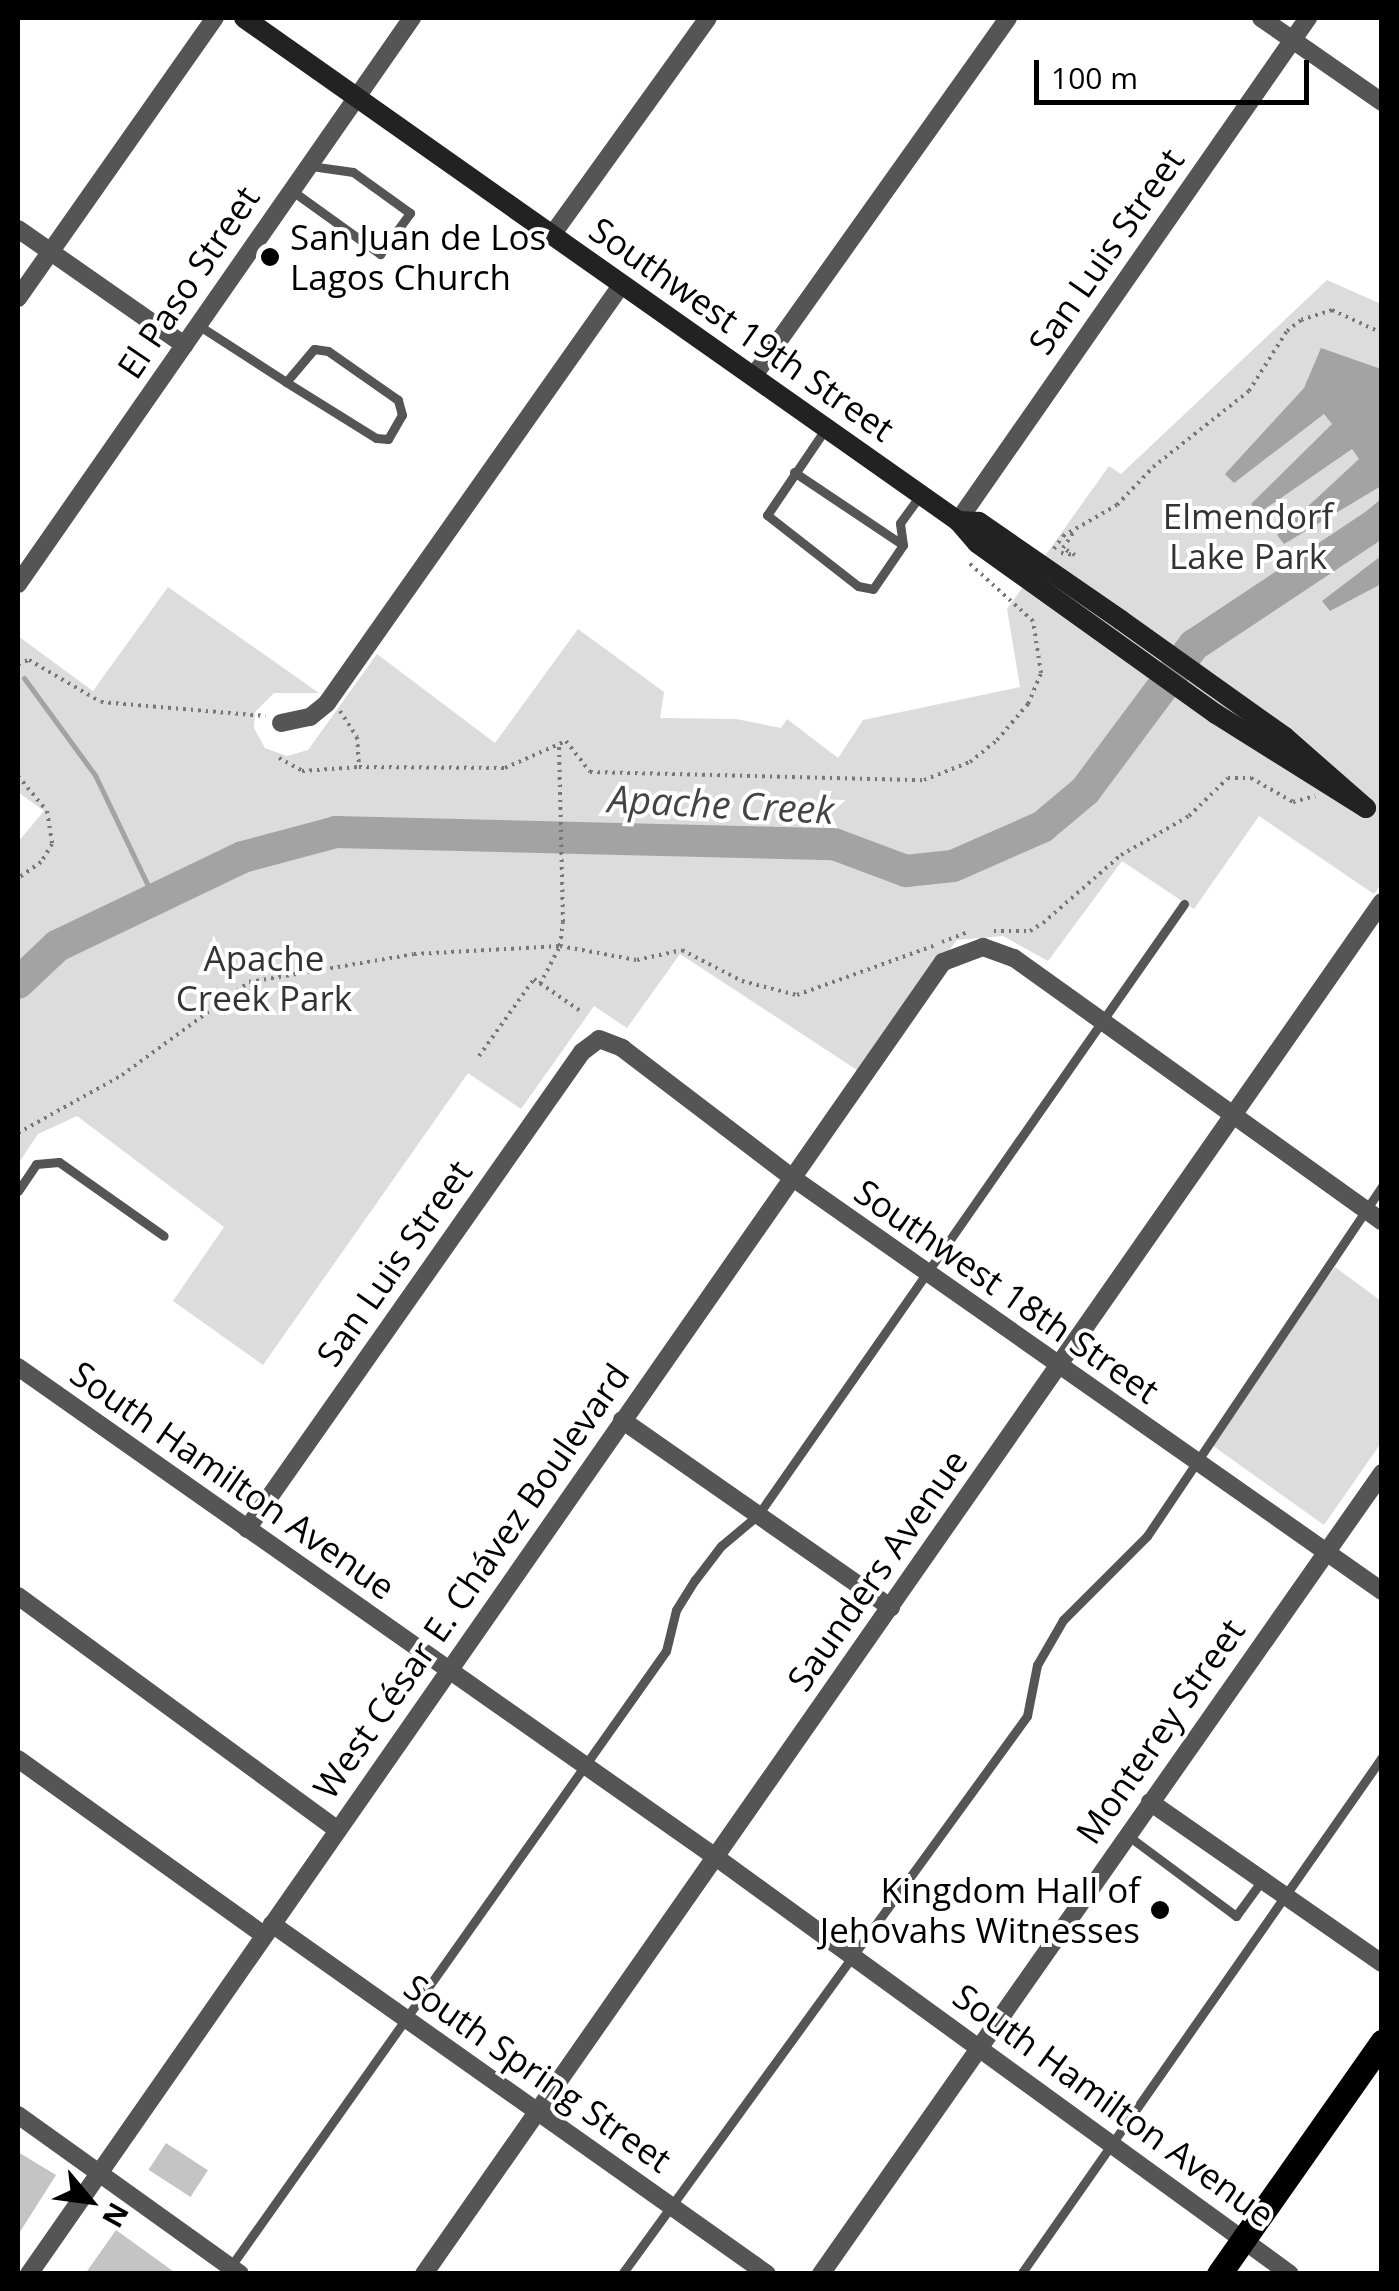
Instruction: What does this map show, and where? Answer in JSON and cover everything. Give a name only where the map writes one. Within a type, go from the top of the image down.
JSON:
[{"type":"main road","points":[[1219,2274],[1382,2042]]},
{"type":"street","points":[[18,298],[215,18]]},
{"type":"street","name":"Southwest 19th Street","points":[[244,18],[920,494],[958,522],[977,544],[1115,629],[1374,814]]},
{"type":"street","name":"El Paso Street","points":[[18,584],[412,18]]},
{"type":"street","points":[[552,235],[708,18]]},
{"type":"street","points":[[753,377],[1008,18]]},
{"type":"street","points":[[1261,18],[1382,102]]},
{"type":"street","name":"San Luis Street","points":[[958,522],[1308,18]]},
{"type":"street","points":[[18,229],[184,345]]},
{"type":"street","points":[[281,723],[310,716],[327,703],[622,284]]},
{"type":"street","name":"Saunders Avenue","points":[[424,2274],[1382,902]]},
{"type":"street","points":[[983,938],[1382,1221]]},
{"type":"street","name":"West César E. Chávez Boulevard","points":[[30,2274],[790,1176],[943,962],[983,938]]},
{"type":"street","name":"San Luis Street","points":[[247,1529],[582,1052],[599,1039]]},
{"type":"street","name":"Southwest 18th Street","points":[[599,1039],[622,1048],[925,1273],[1382,1591]]},
{"type":"street","name":"South Hamilton Avenue","points":[[18,1366],[717,1858],[1290,2274]]},
{"type":"street","points":[[622,1420],[891,1608]]},
{"type":"street","name":"Monterey Street","points":[[821,2274],[1382,1473]]},
{"type":"street","points":[[18,1596],[338,1830]]},
{"type":"street","name":"South Spring Street","points":[[18,1758],[268,1930],[404,2017],[767,2274]]},
{"type":"street","points":[[1150,1802],[1382,1962]]},
{"type":"street","points":[[18,2115],[232,2271]]},
{"type":"lane","points":[[291,190],[380,254],[410,214],[354,172],[308,166]]},
{"type":"lane","points":[[198,325],[286,382],[376,438],[388,438],[402,416],[398,400],[328,351],[314,349],[286,382]]},
{"type":"lane","points":[[826,428],[771,504],[772,524],[858,586],[872,589],[904,545],[900,523],[920,494]]},
{"type":"lane","points":[[794,472],[904,545]]},
{"type":"lane","points":[[232,2271],[581,1764],[666,1651],[676,1610],[696,1580],[720,1546],[758,1516],[1184,904]]},
{"type":"lane","points":[[18,1192],[36,1164],[59,1162],[164,1236]]},
{"type":"lane","points":[[622,2274],[1027,1716],[1036,1665],[1063,1620],[1147,1536],[1382,1186]]},
{"type":"lane","points":[[1021,2274],[1382,1756]]},
{"type":"lane","points":[[1127,1835],[1236,1916],[1264,1880]]},
{"type":"path","points":[[1050,556],[1076,529],[1117,505],[1153,466],[1249,391],[1287,330],[1302,320],[1332,310],[1382,332]]},
{"type":"path","points":[[1054,549],[1072,560],[1063,548],[1076,529]]},
{"type":"path","points":[[279,758],[302,771],[359,767],[505,768],[559,742],[575,748],[590,772],[768,774],[852,782],[924,780],[957,768],[1019,718],[1042,673],[1032,621],[964,559],[970,551]]},
{"type":"path","points":[[18,664],[28,660],[101,702],[281,723]]},
{"type":"path","points":[[340,711],[357,736],[359,767]]},
{"type":"path","points":[[540,984],[560,946],[563,922],[563,770],[559,742]]},
{"type":"path","points":[[18,776],[47,811],[52,844],[40,862],[18,878]]},
{"type":"path","points":[[983,938],[1044,923],[1121,855],[1189,816],[1228,778],[1251,778],[1301,804],[1315,796]]},
{"type":"path","points":[[18,1133],[122,1075],[249,982],[414,954],[560,946],[638,960],[682,950],[742,981],[797,994],[969,932]]},
{"type":"path","points":[[480,1056],[534,979],[579,1010]]},
{"type":"green space","name":"Apache Creek Park","points":[[1327,280],[1381,304],[1382,883],[1374,894],[1259,816],[1194,909],[1122,861],[1048,961],[1003,936],[957,940],[857,1070],[680,954],[627,1028],[594,1006],[521,1109],[468,1073],[263,1365],[173,1301],[224,1227],[77,1116],[38,1134],[18,1164],[18,842],[44,811],[18,792],[18,636],[93,691],[168,587],[319,693],[274,693],[255,712],[254,728],[265,748],[287,756],[308,750],[377,654],[495,743],[578,629],[664,692],[660,718],[736,719],[781,728],[787,719],[838,758],[863,720],[1020,687],[1007,609],[1109,466],[1121,474]]},
{"type":"green space","points":[[1335,1267],[1381,1301],[1381,1443],[1324,1525],[1209,1443]]},
{"type":"shaded area","points":[[1321,348],[1381,369],[1381,486],[1284,544],[1277,535],[1359,459],[1352,449],[1259,513],[1251,504],[1332,424],[1324,414],[1234,483],[1225,474],[1304,388]]},
{"type":"shaded area","points":[[1381,499],[1381,535],[1308,576],[1301,566]]},
{"type":"shaded area","points":[[1381,556],[1381,584],[1330,611],[1322,601]]},
{"type":"building","points":[[166,2143],[208,2170],[191,2197],[149,2170]]},
{"type":"building","points":[[18,2152],[56,2175],[18,2235]]},
{"type":"building","points":[[116,2230],[177,2274],[85,2274]]},
{"type":"waterway","name":"Apache Creek","points":[[18,983],[57,946],[243,857],[336,832],[834,844],[906,871],[953,866],[1042,827],[1085,791],[1194,645],[1382,520]]},
{"type":"waterway","points":[[24,678],[95,775],[155,900]]},
{"type":"place","name":"San Juan de Los Lagos Church","points":[[270,257]]},
{"type":"place","name":"Kingdom Hall of Jehovahs Witnesses","points":[[1160,1910]]},
{"type":"park label","name":"Elmendorf Lake Park","points":[[1248,536]]}]
